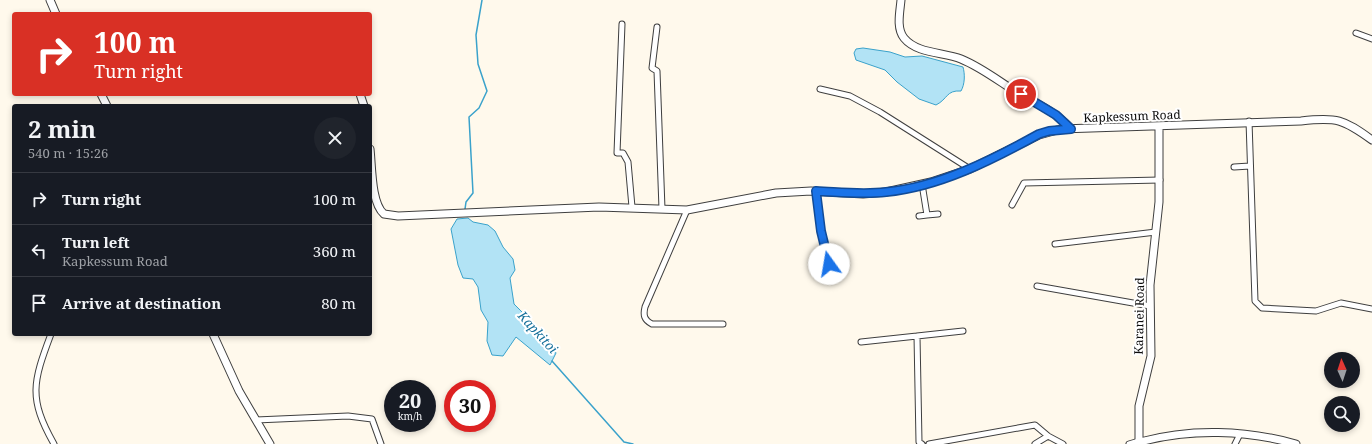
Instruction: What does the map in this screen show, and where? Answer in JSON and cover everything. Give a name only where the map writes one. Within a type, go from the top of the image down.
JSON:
[{"type":"street","points":[[50,0],[55,12]]},
{"type":"street","name":"Kapkessum Road","points":[[901,0],[900,28],[905,39],[910,44],[923,49],[960,58],[976,66],[1045,107],[1071,129],[1159,127],[1335,119],[1348,124],[1372,140]]},
{"type":"street","points":[[622,24],[617,153],[623,153],[628,162],[632,207]]},
{"type":"street","points":[[657,27],[652,68],[657,71],[662,209]]},
{"type":"street","points":[[1356,33],[1372,39]]},
{"type":"street","points":[[820,89],[850,96],[880,112],[970,169]]},
{"type":"street","points":[[1249,122],[1255,301],[1258,306],[1262,308],[1316,311],[1341,303],[1372,309]]},
{"type":"street","name":"Karanei Road","points":[[1139,441],[1139,406],[1151,356],[1150,306],[1152,259],[1156,232],[1160,180],[1159,127]]},
{"type":"street","points":[[372,169],[375,197],[381,211],[389,215],[632,207],[687,210],[768,194],[816,191],[863,194],[886,192],[922,184],[970,169],[1039,134],[1049,131],[1071,129]]},
{"type":"street","points":[[1234,168],[1250,166]]},
{"type":"street","points":[[1012,205],[1024,183],[1160,180]]},
{"type":"street","points":[[922,184],[927,214]]},
{"type":"street","points":[[816,191],[821,231],[829,264]]},
{"type":"street","points":[[687,210],[645,307],[644,317],[647,322],[652,324],[724,324]]},
{"type":"street","points":[[919,216],[938,214]]},
{"type":"street","points":[[1055,244],[1156,232]]},
{"type":"street","points":[[1037,286],[1150,306]]},
{"type":"street","points":[[861,342],[963,331]]},
{"type":"street","points":[[50,336],[37,373],[35,392],[40,416],[54,444]]},
{"type":"street","points":[[214,336],[239,391],[270,444]]},
{"type":"street","points":[[917,336],[919,442],[922,444]]},
{"type":"street","points":[[256,420],[348,416],[372,419],[381,444]]},
{"type":"street","points":[[929,444],[1035,425],[1048,436],[1063,444]]},
{"type":"street","points":[[1129,444],[1176,434],[1203,432],[1275,438],[1296,444]]},
{"type":"street","points":[[1235,444],[1240,434]]},
{"type":"street","points":[[1035,444],[1048,436]]},
{"type":"water","points":[[863,48],[890,52],[905,57],[922,56],[963,67],[964,79],[961,91],[950,93],[936,105],[919,99],[897,82],[885,70],[856,60],[854,53],[856,49]]},
{"type":"water","points":[[468,218],[473,222],[488,225],[495,231],[503,247],[513,259],[515,270],[510,278],[514,304],[547,337],[556,353],[550,365],[516,337],[503,356],[492,355],[487,341],[488,322],[481,310],[478,287],[473,279],[463,278],[458,265],[451,229],[457,219]]},
{"type":"waterway","name":"Kapkitoi","points":[[465,209],[466,202],[473,193],[469,117],[479,108],[487,91],[478,64],[476,35],[482,0]]},
{"type":"waterway","name":"Kapkitoi","points":[[552,361],[624,442],[633,444]]},
{"type":"route","points":[[829,264],[821,231],[816,191],[863,194],[904,189],[970,169],[1020,145],[1039,134],[1061,129],[1071,129],[1064,121],[1045,107],[1021,94]]}]
